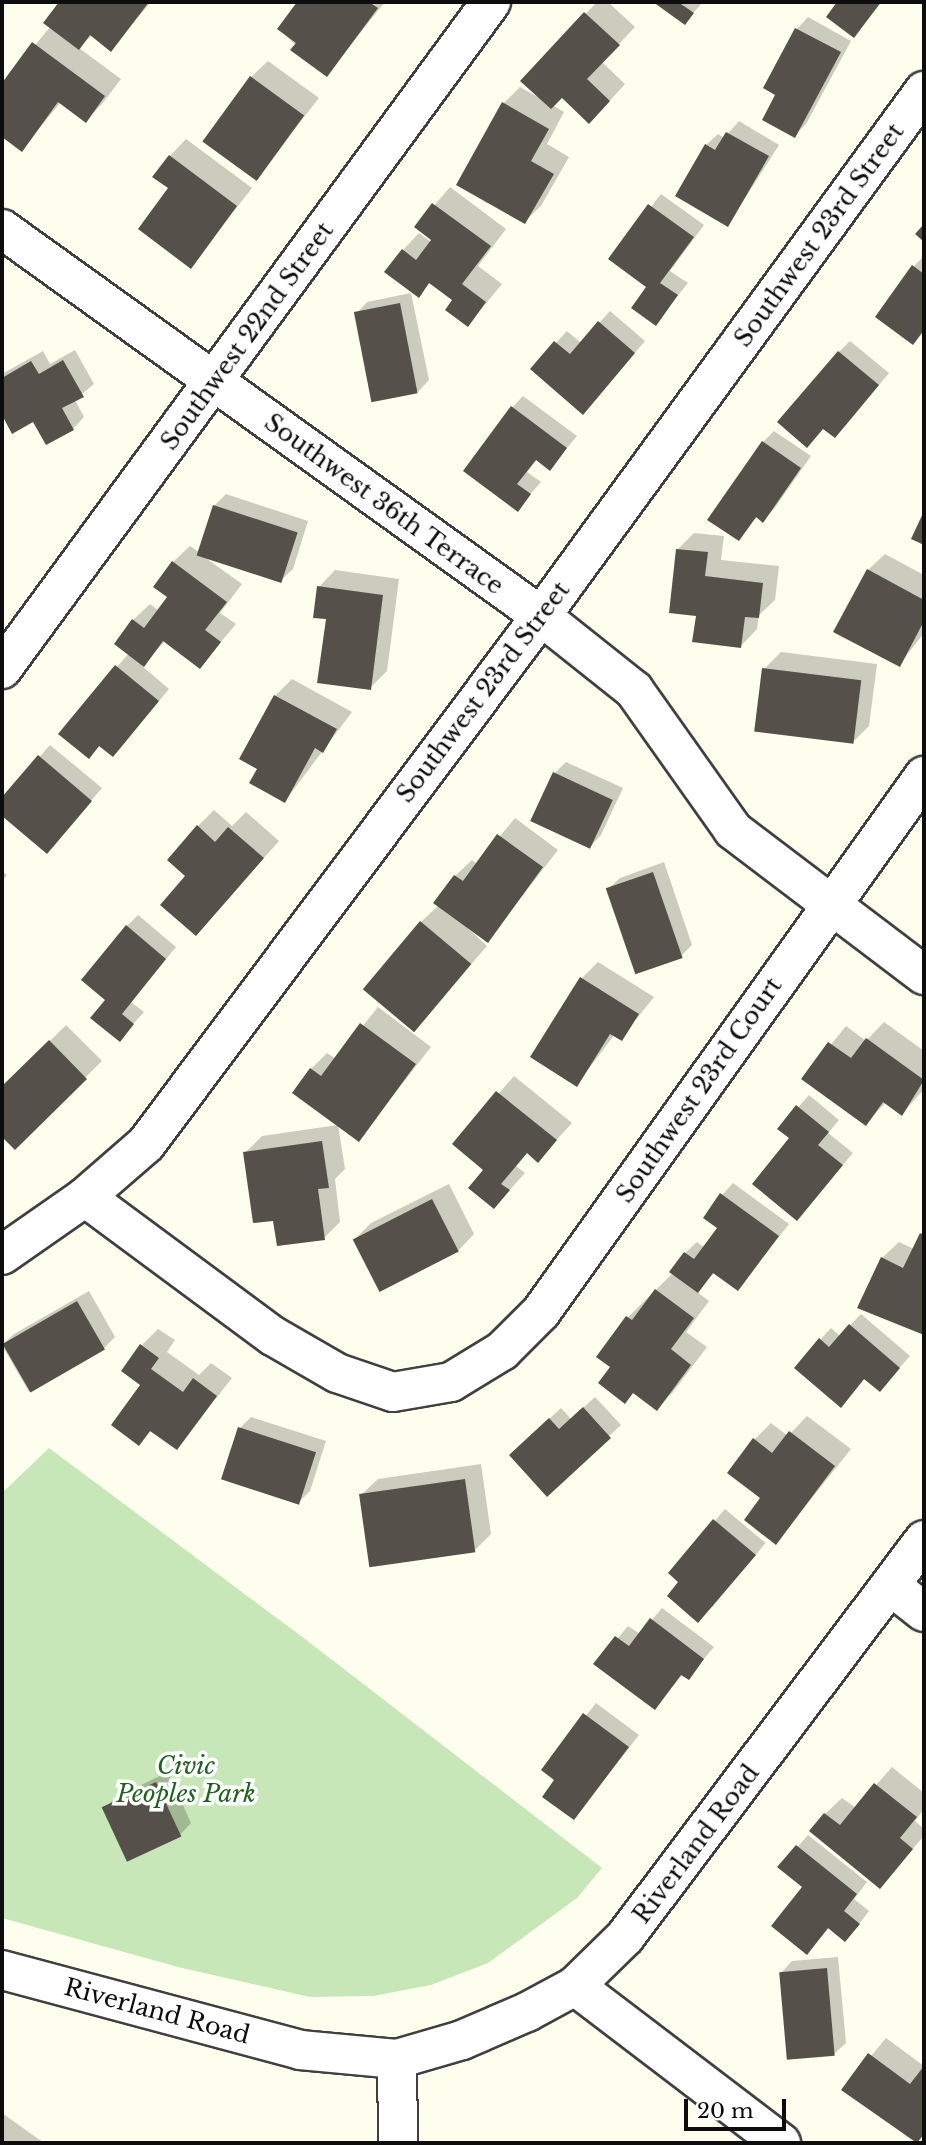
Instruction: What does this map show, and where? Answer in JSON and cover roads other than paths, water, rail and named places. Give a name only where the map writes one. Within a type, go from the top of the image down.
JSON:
[{"type":"street","name":"Southwest 22nd Street","points":[[2,669],[491,2]]},
{"type":"street","name":"Southwest 23rd Street","points":[[2,1255],[85,1197],[146,1144],[541,616],[924,91]]},
{"type":"street","name":"Southwest 36th Terrace","points":[[2,229],[541,616],[634,690],[733,830],[830,907],[924,975]]},
{"type":"street","name":"Southwest 23rd Court","points":[[85,1197],[273,1336],[337,1373],[393,1392],[451,1382],[502,1351],[541,1312],[924,776]]},
{"type":"street","name":"Riverland Road","points":[[2,1970],[300,2050],[397,2059],[462,2040],[575,1986],[625,1937],[924,1540]]},
{"type":"street","points":[[891,1586],[924,1612]]},
{"type":"street","points":[[575,1986],[781,2143]]},
{"type":"street","points":[[397,2059],[398,2143]]},
{"type":"park label","name":"Civic Peoples Park","points":[[186,1780]]}]
